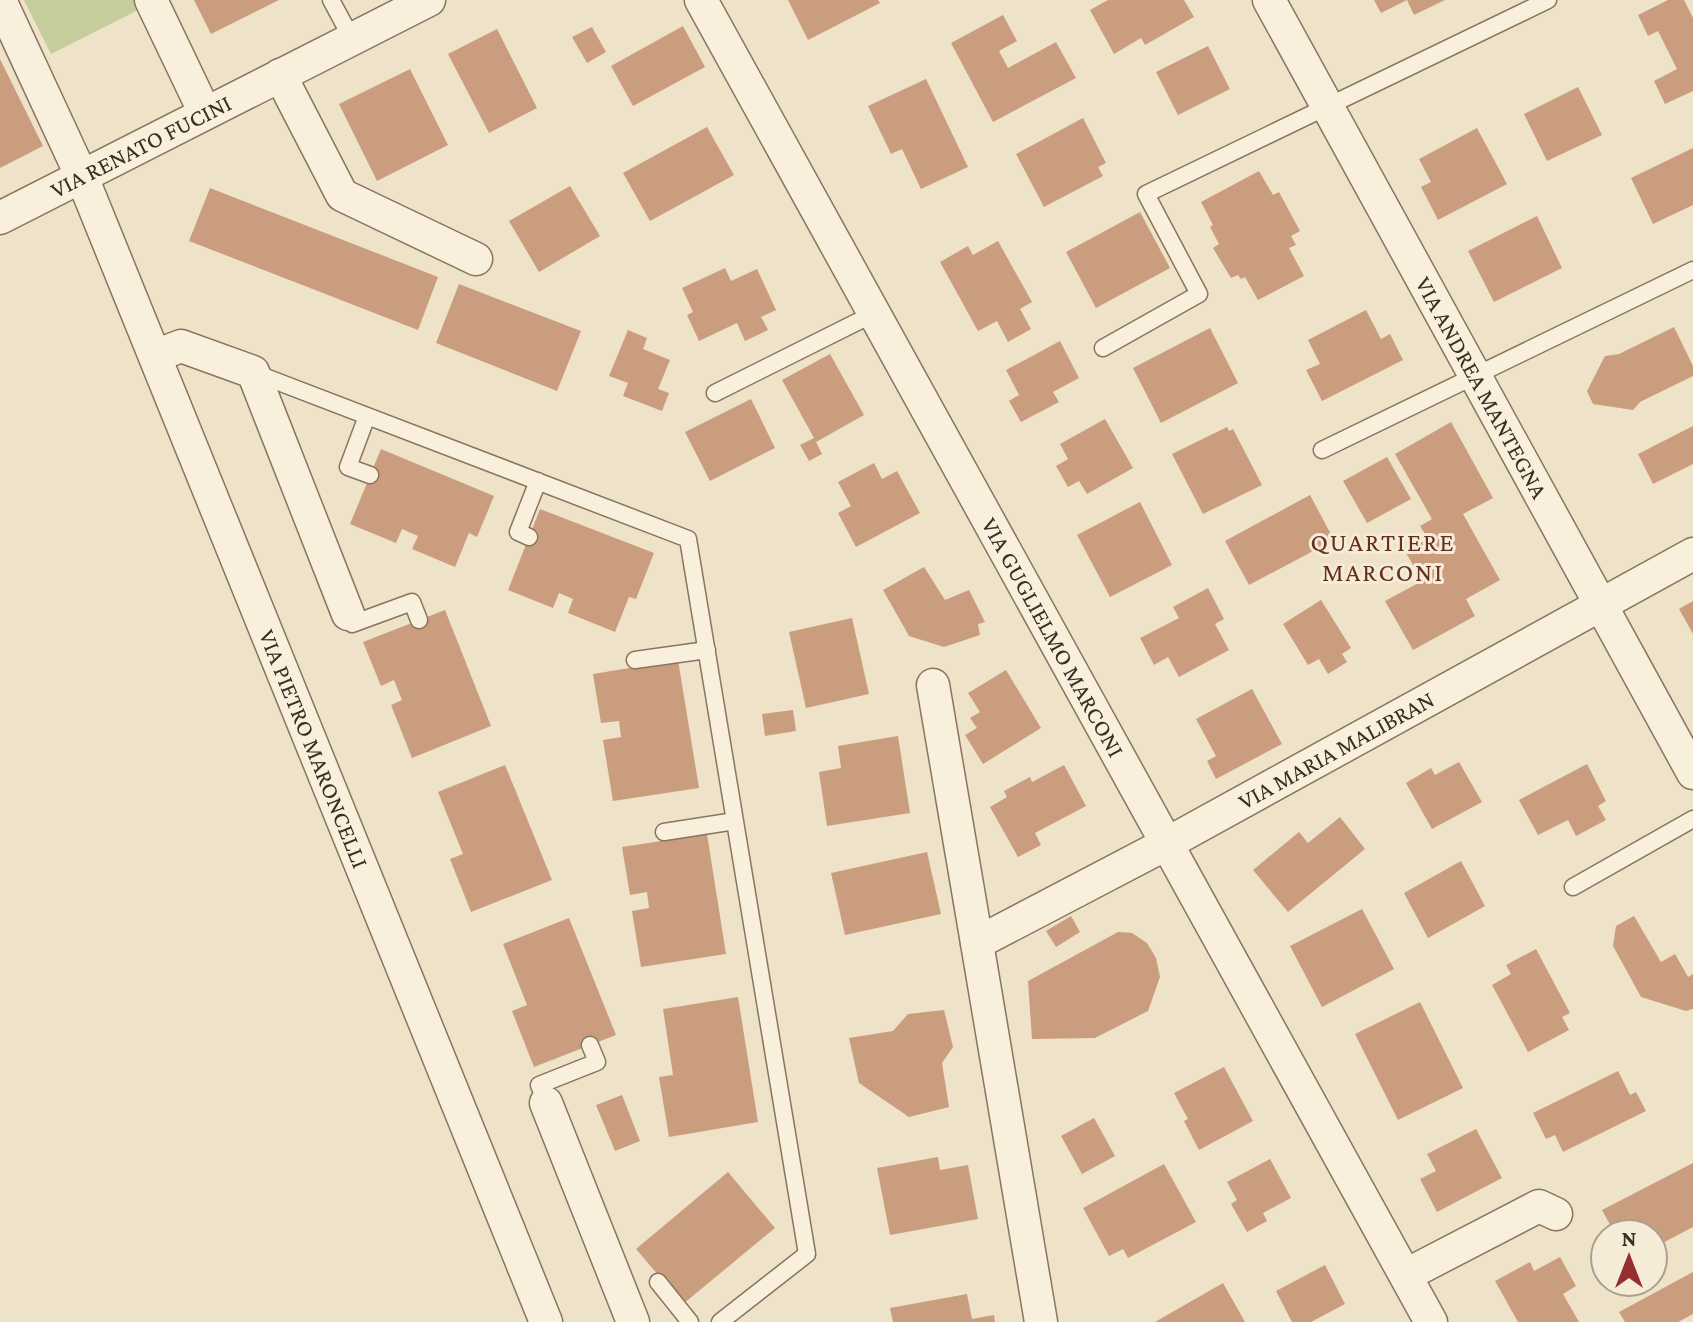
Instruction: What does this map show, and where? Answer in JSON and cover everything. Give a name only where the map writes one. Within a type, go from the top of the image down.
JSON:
[{"type":"street","name":"VIA PIETRO MARONCELLI","points":[[0,0],[82,177],[546,1322]]},
{"type":"street","points":[[151,0],[205,113]]},
{"type":"street","name":"VIA RENATO FUCINI","points":[[0,218],[429,0]]},
{"type":"street","name":"VIA GUGLIELMO MARCONI","points":[[701,0],[1431,1322]]},
{"type":"street","name":"VIA ANDREA MANTEGNA","points":[[1269,0],[1477,374],[1693,773]]},
{"type":"street","points":[[280,75],[342,195],[476,259]]},
{"type":"street","points":[[155,356],[181,346],[253,372],[348,614]]},
{"type":"street","name":"VIA MARIA MALIBRAN","points":[[977,943],[1168,843],[1693,554]]},
{"type":"street","points":[[933,685],[1041,1322]]},
{"type":"street","points":[[546,1103],[633,1322]]},
{"type":"street","points":[[1406,1275],[1539,1206],[1556,1214]]},
{"type":"lane","points":[[331,0],[352,39]]},
{"type":"lane","points":[[1103,348],[1199,294],[1146,194],[1548,0]]},
{"type":"lane","points":[[1322,450],[1693,270]]},
{"type":"lane","points":[[715,393],[875,313]]},
{"type":"lane","points":[[253,372],[688,539],[807,1254],[720,1322]]},
{"type":"lane","points":[[367,416],[348,467],[370,475]]},
{"type":"lane","points":[[529,537],[518,532],[538,481]]},
{"type":"lane","points":[[348,614],[352,624],[412,602],[419,620]]},
{"type":"lane","points":[[635,660],[707,650]]},
{"type":"lane","points":[[1573,887],[1693,819]]},
{"type":"lane","points":[[664,832],[735,821]]},
{"type":"lane","points":[[546,1103],[539,1085],[597,1062],[590,1045]]},
{"type":"lane","points":[[658,1282],[690,1322]]},
{"type":"green space","points":[[24,0],[138,0],[142,8],[51,54]]},
{"type":"building","points":[[194,0],[279,0],[211,34]]},
{"type":"building","points":[[788,0],[878,0],[880,3],[808,40]]},
{"type":"building","points":[[1108,0],[1184,0],[1194,17],[1145,45],[1141,38],[1114,54],[1090,10]]},
{"type":"building","points":[[1374,0],[1407,0],[1381,13]]},
{"type":"building","points":[[1407,0],[1445,0],[1414,15]]},
{"type":"building","points":[[1668,0],[1684,0],[1693,18],[1693,91],[1665,104],[1654,81],[1677,69],[1658,31],[1648,36],[1638,15]]},
{"type":"building","points":[[1003,15],[1017,41],[999,51],[1008,68],[1056,42],[1076,78],[993,122],[951,43]]},
{"type":"building","points":[[683,26],[705,67],[633,106],[611,66]]},
{"type":"building","points":[[592,27],[606,52],[587,63],[572,37]]},
{"type":"building","points":[[497,29],[537,108],[489,133],[448,54]]},
{"type":"building","points":[[1208,46],[1230,89],[1178,115],[1156,72]]},
{"type":"building","points":[[0,59],[43,146],[0,168]]},
{"type":"building","points":[[410,69],[448,145],[377,181],[339,104]]},
{"type":"building","points":[[926,79],[968,167],[921,189],[902,149],[891,154],[868,106]]},
{"type":"building","points":[[1578,87],[1602,135],[1547,161],[1524,114]]},
{"type":"building","points":[[1083,118],[1106,163],[1098,167],[1103,176],[1044,207],[1016,154]]},
{"type":"building","points":[[707,127],[734,175],[650,221],[623,173]]},
{"type":"building","points":[[1477,128],[1507,184],[1438,220],[1421,187],[1431,182],[1419,159]]},
{"type":"building","points":[[1693,148],[1693,205],[1653,224],[1631,178]]},
{"type":"building","points":[[1259,171],[1273,195],[1279,192],[1300,231],[1291,236],[1296,245],[1289,248],[1304,276],[1258,300],[1245,277],[1241,279],[1238,275],[1231,278],[1213,248],[1219,244],[1201,202]]},
{"type":"building","points":[[570,186],[600,236],[539,272],[509,221]]},
{"type":"building","points":[[210,188],[438,277],[418,330],[189,241]]},
{"type":"building","points":[[1140,212],[1170,268],[1096,308],[1066,252]]},
{"type":"building","points":[[1537,216],[1562,268],[1494,302],[1468,251]]},
{"type":"building","points":[[998,241],[1032,302],[1020,309],[1031,329],[1008,342],[997,321],[978,331],[940,262],[968,246],[973,255]]},
{"type":"building","points":[[725,268],[731,281],[757,269],[776,310],[761,317],[768,330],[745,341],[737,323],[699,341],[687,315],[693,312],[682,288]]},
{"type":"building","points":[[459,284],[581,331],[557,391],[436,343]]},
{"type":"building","points":[[1366,310],[1381,339],[1390,334],[1403,360],[1322,401],[1306,370],[1320,364],[1308,340]]},
{"type":"building","points":[[1674,327],[1693,366],[1693,376],[1640,402],[1633,410],[1593,404],[1587,391],[1605,356],[1619,354]]},
{"type":"building","points":[[1210,328],[1238,383],[1161,423],[1133,368]]},
{"type":"building","points":[[628,330],[647,338],[643,349],[670,360],[658,389],[669,393],[662,411],[623,396],[628,383],[609,376]]},
{"type":"building","points":[[1060,341],[1079,378],[1053,392],[1059,402],[1021,422],[1009,401],[1019,395],[1006,370]]},
{"type":"building","points":[[830,354],[864,415],[816,442],[822,454],[809,461],[800,445],[814,438],[782,380]]},
{"type":"building","points":[[751,399],[775,448],[710,481],[685,432]]},
{"type":"building","points":[[1105,419],[1133,468],[1087,494],[1079,481],[1068,487],[1056,466],[1068,459],[1060,444]]},
{"type":"building","points":[[1451,422],[1493,498],[1463,514],[1500,580],[1466,599],[1475,616],[1413,650],[1385,601],[1422,581],[1405,551],[1428,539],[1420,526],[1432,519],[1395,454]]},
{"type":"building","points":[[1693,426],[1693,464],[1653,484],[1638,454]]},
{"type":"building","points":[[1227,427],[1229,431],[1233,429],[1262,485],[1203,514],[1172,454]]},
{"type":"building","points":[[381,449],[494,496],[477,537],[469,533],[455,567],[412,549],[418,536],[402,529],[396,543],[350,524]]},
{"type":"building","points":[[1387,457],[1411,499],[1367,523],[1343,481]]},
{"type":"building","points":[[874,463],[882,479],[897,471],[920,513],[856,547],[838,513],[851,506],[838,482]]},
{"type":"building","points":[[1310,495],[1334,540],[1249,585],[1225,541]]},
{"type":"building","points":[[1140,502],[1172,565],[1110,597],[1077,535]]},
{"type":"building","points":[[540,509],[654,553],[636,599],[629,597],[615,632],[568,613],[573,599],[559,593],[553,608],[508,590]]},
{"type":"building","points":[[924,567],[945,600],[969,590],[985,622],[978,624],[980,635],[944,647],[909,636],[883,590]]},
{"type":"building","points":[[1208,588],[1224,619],[1215,624],[1229,650],[1179,677],[1168,657],[1154,665],[1140,638],[1179,618],[1173,607]]},
{"type":"building","points":[[1321,600],[1351,648],[1342,654],[1347,662],[1328,674],[1319,659],[1308,665],[1283,624]]},
{"type":"building","points":[[1693,601],[1693,634],[1679,609]]},
{"type":"building","points":[[445,610],[491,726],[412,758],[391,705],[402,700],[394,680],[381,686],[363,642]]},
{"type":"building","points":[[852,618],[869,694],[806,708],[789,632]]},
{"type":"building","points":[[678,660],[699,788],[613,801],[603,740],[621,737],[619,721],[601,723],[593,674]]},
{"type":"building","points":[[1006,670],[1041,728],[983,764],[965,735],[977,728],[970,718],[980,712],[968,693]]},
{"type":"building","points":[[1252,689],[1282,744],[1216,779],[1207,761],[1216,756],[1196,719]]},
{"type":"building","points":[[793,710],[796,731],[765,736],[762,714]]},
{"type":"building","points":[[898,736],[910,813],[827,826],[819,772],[841,768],[838,746]]},
{"type":"building","points":[[1459,762],[1482,802],[1432,829],[1406,783],[1431,768],[1435,775]]},
{"type":"building","points":[[1587,764],[1606,801],[1598,806],[1606,820],[1576,836],[1568,820],[1538,835],[1519,800]]},
{"type":"building","points":[[505,765],[552,880],[471,912],[450,859],[463,854],[438,792]]},
{"type":"building","points":[[1064,765],[1086,806],[1035,833],[1041,845],[1018,857],[990,807],[1007,797],[1004,791],[1030,777],[1032,782]]},
{"type":"building","points":[[1340,817],[1365,849],[1288,912],[1253,870],[1299,832],[1308,843]]},
{"type":"building","points":[[707,834],[726,954],[641,967],[632,911],[649,908],[647,892],[630,895],[622,847]]},
{"type":"building","points":[[927,852],[941,914],[845,935],[831,873]]},
{"type":"building","points":[[1461,861],[1485,906],[1428,938],[1404,893]]},
{"type":"building","points":[[1362,909],[1394,969],[1322,1007],[1290,946]]},
{"type":"building","points":[[1071,916],[1080,932],[1056,947],[1046,931]]},
{"type":"building","points":[[1634,916],[1661,962],[1675,954],[1688,977],[1693,974],[1693,1009],[1686,1011],[1641,997],[1613,946],[1616,926]]},
{"type":"building","points":[[569,918],[616,1035],[534,1067],[512,1011],[527,1005],[503,944]]},
{"type":"building","points":[[1118,932],[1132,933],[1147,943],[1156,958],[1160,977],[1148,1011],[1095,1038],[1032,1039],[1028,981]]},
{"type":"building","points":[[1536,949],[1570,1013],[1562,1017],[1569,1030],[1528,1052],[1492,985],[1511,974],[1506,965]]},
{"type":"building","points":[[738,997],[758,1122],[669,1137],[659,1077],[673,1075],[663,1009]]},
{"type":"building","points":[[1420,1002],[1463,1088],[1398,1120],[1355,1034]]},
{"type":"building","points":[[944,1010],[953,1047],[942,1063],[949,1107],[909,1117],[859,1083],[849,1038],[893,1031],[908,1014]]},
{"type":"building","points":[[1224,1067],[1253,1121],[1199,1150],[1174,1093]]},
{"type":"building","points":[[1618,1071],[1630,1095],[1636,1092],[1646,1111],[1563,1152],[1555,1135],[1546,1139],[1533,1113]]},
{"type":"building","points":[[622,1095],[640,1141],[615,1151],[596,1105]]},
{"type":"building","points":[[1094,1118],[1115,1156],[1082,1174],[1061,1136]]},
{"type":"building","points":[[1476,1129],[1502,1178],[1437,1212],[1420,1179],[1436,1171],[1427,1154]]},
{"type":"building","points":[[938,1157],[940,1170],[968,1165],[978,1219],[890,1235],[877,1168]]},
{"type":"building","points":[[1270,1159],[1291,1198],[1263,1213],[1267,1221],[1247,1232],[1231,1204],[1237,1200],[1227,1182]]},
{"type":"building","points":[[1693,1163],[1693,1227],[1669,1240],[1669,1218],[1606,1218],[1602,1210]]},
{"type":"building","points":[[1164,1164],[1196,1222],[1128,1258],[1123,1249],[1109,1256],[1083,1208]]},
{"type":"building","points":[[728,1172],[775,1228],[683,1304],[636,1249]]},
{"type":"building","points":[[1560,1257],[1576,1286],[1563,1294],[1579,1322],[1518,1322],[1495,1281],[1530,1262],[1534,1271]]},
{"type":"building","points":[[1325,1265],[1345,1304],[1311,1322],[1292,1322],[1276,1291]]},
{"type":"building","points":[[1693,1272],[1693,1314],[1678,1322],[1625,1322],[1619,1312],[1645,1298],[1669,1298],[1669,1285]]},
{"type":"building","points":[[1223,1283],[1245,1322],[1155,1322]]},
{"type":"building","points":[[967,1294],[972,1319],[994,1315],[995,1322],[893,1322],[890,1308]]},
{"type":"district","name":"QUARTIERE MARCONI","points":[[1383,557]]}]
